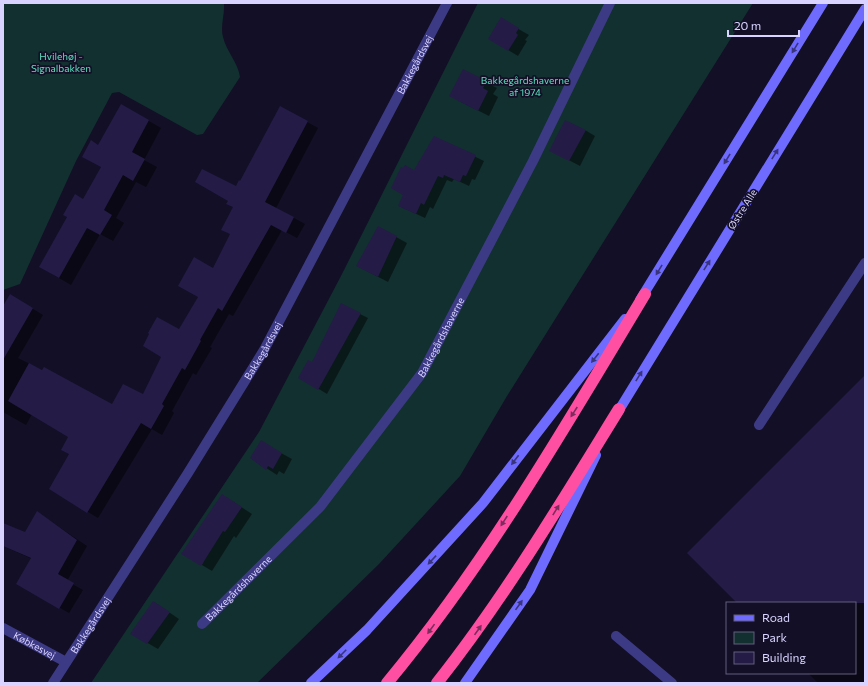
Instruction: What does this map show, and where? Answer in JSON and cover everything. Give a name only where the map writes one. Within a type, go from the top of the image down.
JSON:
[{"type":"highway","points":[[386,683],[426,636],[464,583],[579,404],[645,294]]},
{"type":"highway","points":[[437,683],[475,635],[515,577],[619,409]]},
{"type":"street","name":"Bakkegårdsvej","points":[[53,683],[188,473],[264,350],[447,3]]},
{"type":"street","name":"Bakkegårdshaverne","points":[[202,624],[320,507],[422,373],[533,161],[610,3]]},
{"type":"street","points":[[311,683],[367,630],[483,503],[537,431],[645,294],[823,3]]},
{"type":"street","name":"Østre Alle","points":[[466,683],[530,590],[619,409],[865,9]]},
{"type":"street","points":[[759,425],[865,263]]},
{"type":"street","name":"Købkesvej","points":[[3,628],[66,662]]},
{"type":"street","points":[[616,636],[672,683]]},
{"type":"green space","name":"Hvilehøj - Signalbakken","points":[[3,3],[224,3],[222,29],[223,37],[237,66],[240,77],[203,134],[197,135],[119,92],[112,93],[76,161],[20,284],[3,290]]},
{"type":"green space","name":"Bakkegårdshaverne af 1974","points":[[478,3],[753,3],[507,396],[460,476],[379,564],[257,683],[91,683],[259,432],[341,276]]},
{"type":"building","points":[[501,17],[519,28],[516,33],[518,35],[508,51],[488,39]]},
{"type":"building","points":[[463,69],[487,81],[483,88],[488,91],[478,111],[449,96]]},
{"type":"building","points":[[121,104],[149,120],[132,152],[145,159],[133,181],[123,175],[104,210],[112,215],[100,235],[87,228],[59,278],[39,267],[67,217],[63,215],[75,194],[83,199],[101,167],[82,157],[91,140],[98,145]]},
{"type":"building","points":[[280,106],[308,121],[265,202],[294,217],[286,233],[271,225],[222,311],[218,308],[185,370],[182,368],[162,404],[164,406],[151,429],[141,423],[87,513],[49,489],[69,454],[61,450],[68,437],[8,401],[29,363],[42,370],[44,367],[112,404],[123,384],[143,394],[161,357],[143,346],[149,334],[148,333],[157,317],[179,329],[198,297],[178,286],[194,257],[213,268],[230,234],[221,230],[233,207],[226,204],[228,201],[195,182],[202,169],[236,186]]},
{"type":"building","points":[[565,120],[586,130],[569,161],[549,151]]},
{"type":"building","points":[[434,136],[476,155],[466,176],[463,175],[460,182],[444,175],[443,178],[438,176],[424,205],[421,203],[416,214],[398,206],[403,195],[391,188],[401,167],[403,168],[405,165],[414,170]]},
{"type":"building","points":[[378,226],[397,236],[378,277],[356,266]]},
{"type":"building","points":[[10,294],[33,308],[3,360],[3,306]]},
{"type":"building","points":[[341,303],[361,313],[318,390],[298,378],[308,360],[312,362]]},
{"type":"building","points":[[865,375],[865,603],[736,602],[687,553]]},
{"type":"building","points":[[261,440],[282,453],[273,469],[268,466],[266,470],[250,458]]},
{"type":"building","points":[[222,494],[242,507],[225,532],[223,531],[201,566],[181,554]]},
{"type":"building","points":[[37,511],[77,540],[58,574],[74,583],[59,609],[16,584],[31,558],[3,546],[3,523],[25,532]]},
{"type":"building","points":[[153,601],[170,612],[147,644],[130,634]]}]
